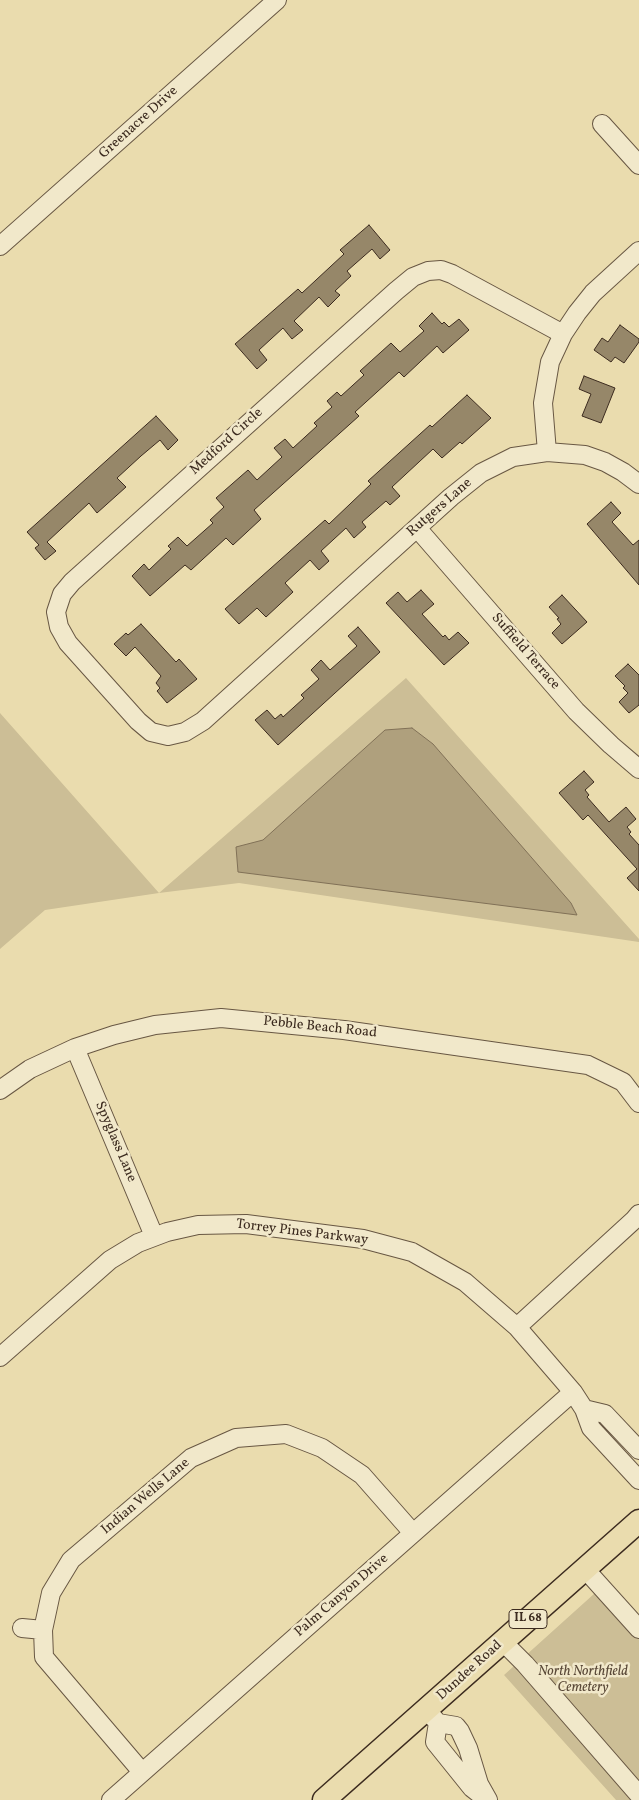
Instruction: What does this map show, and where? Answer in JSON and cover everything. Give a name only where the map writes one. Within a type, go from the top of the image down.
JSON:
[{"type":"main road","name":"Dundee Road","points":[[324,1800],[432,1716],[503,1642],[639,1522]]},
{"type":"street","name":"Greenacre Drive","points":[[0,246],[277,0]]},
{"type":"street","points":[[602,124],[639,165]]},
{"type":"street","points":[[547,452],[543,403],[550,362],[563,334],[593,293],[639,251]]},
{"type":"street","name":"Medford Circle","points":[[168,736],[151,732],[138,721],[68,643],[59,627],[56,612],[62,594],[72,582],[413,277],[428,271],[441,270],[452,274],[563,334]]},
{"type":"street","name":"Rutgers Lane","points":[[168,736],[185,732],[203,721],[451,497],[481,473],[513,457],[547,452],[585,455],[605,462],[624,472],[639,484]]},
{"type":"street","name":"Suffield Terrace","points":[[417,528],[576,711],[639,769]]},
{"type":"street","name":"Pebble Beach Road","points":[[0,1090],[30,1069],[75,1048],[114,1034],[155,1025],[221,1018],[344,1030],[588,1066],[623,1082],[639,1103]]},
{"type":"street","name":"Spyglass Lane","points":[[75,1048],[154,1236]]},
{"type":"street","points":[[517,1327],[639,1214]]},
{"type":"street","name":"Torrey Pines Parkway","points":[[0,1357],[110,1260],[138,1243],[154,1236],[198,1225],[246,1224],[363,1239],[412,1252],[450,1273],[465,1282],[517,1327],[573,1392],[584,1409],[591,1428],[639,1480]]},
{"type":"street","name":"Palm Canyon Drive","points":[[111,1800],[573,1392]]},
{"type":"street","points":[[584,1409],[604,1414],[639,1450]]},
{"type":"street","name":"Indian Wells Lane","points":[[142,1772],[44,1658],[43,1630],[51,1593],[71,1560],[191,1458],[236,1438],[286,1434],[322,1448],[362,1475],[413,1533]]},
{"type":"street","points":[[585,1569],[639,1629]]},
{"type":"street","points":[[22,1628],[43,1630]]},
{"type":"street","points":[[503,1642],[525,1664],[639,1795]]},
{"type":"street","points":[[432,1716],[436,1742],[472,1788],[487,1800]]},
{"type":"street","points":[[432,1716],[456,1726],[460,1731],[468,1748],[479,1784],[487,1800]]},
{"type":"green space","points":[[406,678],[639,939],[639,942],[239,883],[159,893]]},
{"type":"green space","points":[[0,713],[159,893],[45,910],[0,949]]},
{"type":"green space","name":"North Northfield Cemetery","points":[[605,1584],[639,1622],[639,1800],[616,1800],[504,1675]]},
{"type":"shaded area","points":[[412,728],[433,744],[571,903],[577,915],[238,872],[236,847],[263,840],[385,730]]},
{"type":"building","points":[[369,225],[390,250],[380,259],[372,249],[347,271],[351,276],[335,291],[340,295],[328,307],[319,297],[294,321],[303,330],[292,339],[283,328],[259,350],[267,360],[257,369],[235,344],[298,289],[302,293],[344,254],[340,250]]},
{"type":"building","points":[[432,313],[442,324],[444,322],[449,327],[459,319],[469,330],[443,353],[437,346],[404,377],[399,372],[355,412],[359,416],[254,510],[261,519],[233,545],[226,538],[191,570],[185,565],[150,596],[132,576],[144,564],[149,570],[171,549],[168,546],[178,537],[187,546],[213,523],[210,520],[224,507],[216,498],[248,470],[257,480],[282,457],[274,448],[285,439],[293,448],[317,426],[314,423],[332,407],[327,401],[337,392],[341,396],[364,375],[360,371],[391,343],[400,352],[424,331],[419,326]]},
{"type":"building","points":[[620,325],[639,339],[639,342],[624,363],[615,357],[611,362],[594,350],[602,338],[608,342]]},
{"type":"building","points":[[584,376],[615,388],[601,423],[582,416],[591,394],[579,389]]},
{"type":"building","points":[[467,395],[491,418],[462,444],[460,442],[442,458],[433,449],[392,487],[400,496],[390,505],[386,501],[362,522],[366,527],[354,538],[346,528],[321,551],[329,561],[319,570],[310,560],[285,583],[293,592],[266,617],[257,608],[239,624],[225,609],[325,520],[329,524],[371,484],[368,481],[430,425],[432,427]]},
{"type":"building","points":[[156,416],[178,440],[168,450],[160,440],[141,456],[117,478],[126,487],[97,513],[89,503],[47,542],[56,551],[45,560],[35,548],[39,545],[27,532]]},
{"type":"building","points":[[611,502],[621,513],[612,522],[633,545],[639,540],[639,585],[587,524]]},
{"type":"building","points":[[421,590],[434,604],[422,614],[443,637],[445,635],[449,640],[458,632],[469,643],[444,665],[386,603],[398,592],[407,602]]},
{"type":"building","points":[[562,595],[587,622],[562,644],[552,633],[561,624],[557,619],[559,618],[549,607]]},
{"type":"building","points":[[141,624],[176,662],[179,659],[197,679],[167,703],[157,691],[160,688],[156,683],[161,676],[135,647],[126,656],[114,644],[126,633],[128,635]]},
{"type":"building","points":[[358,627],[380,652],[278,745],[255,720],[267,710],[275,719],[281,714],[283,717],[304,698],[301,695],[319,679],[311,670],[321,660],[330,670],[357,646],[348,636]]},
{"type":"building","points":[[628,664],[639,675],[639,705],[629,713],[619,702],[628,693],[623,688],[625,686],[615,676]]},
{"type":"building","points":[[584,771],[594,782],[585,790],[589,795],[587,797],[609,822],[626,807],[636,819],[627,827],[631,832],[629,834],[639,845],[639,891],[627,878],[637,869],[588,815],[583,820],[559,793]]}]
